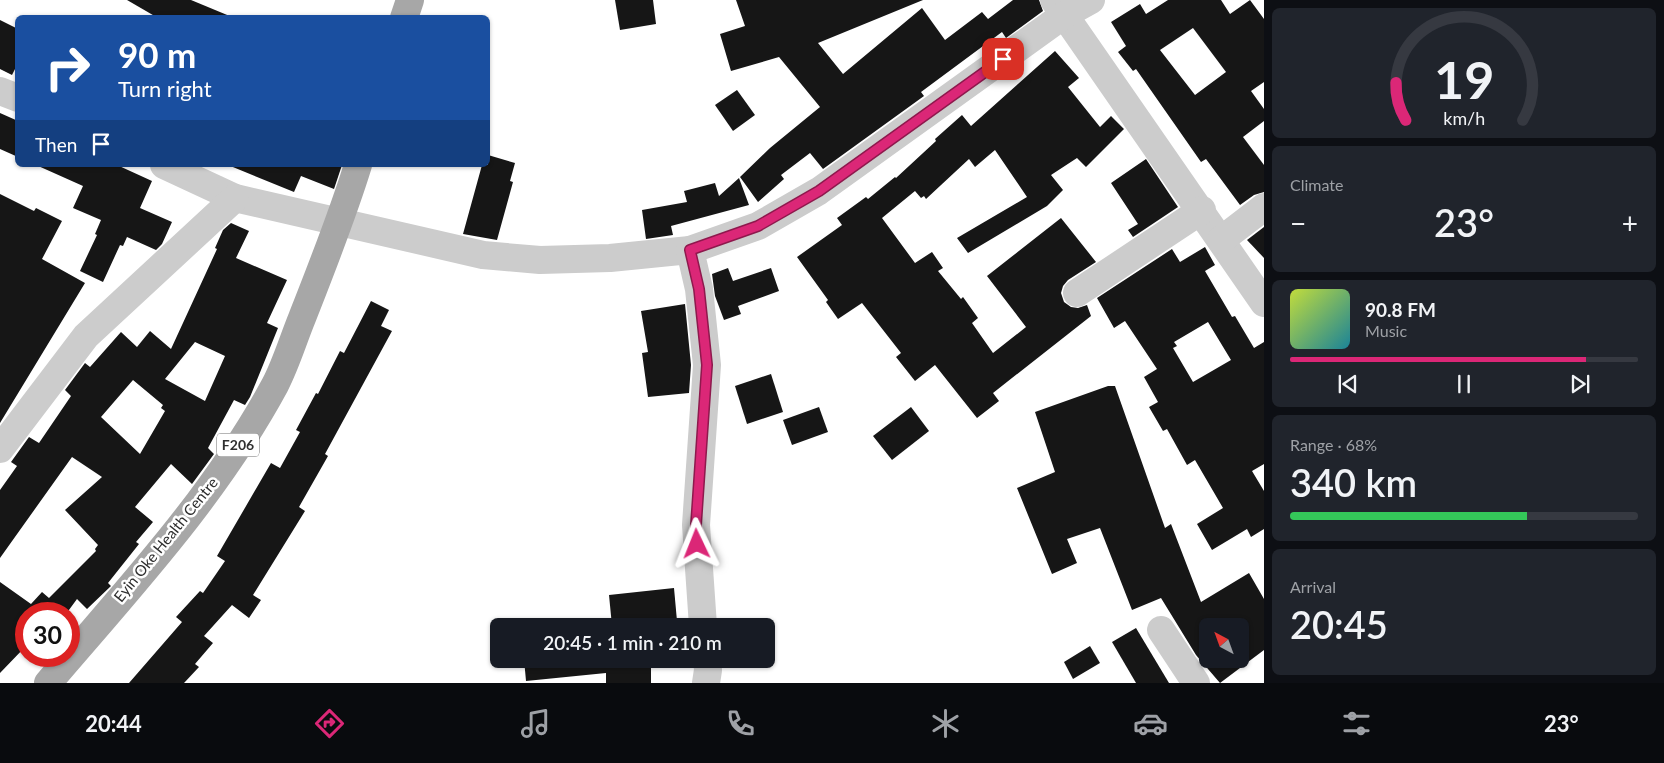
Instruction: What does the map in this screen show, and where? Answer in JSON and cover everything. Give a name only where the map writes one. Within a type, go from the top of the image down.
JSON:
[{"type":"main road","points":[[405,15],[410,0]]},
{"type":"main road","name":"Eyin Oke Health Centre","points":[[48,683],[160,552],[231,457],[275,384],[340,223],[357,167]]},
{"type":"street","points":[[168,167],[235,198],[483,256],[540,260],[610,258],[690,250],[758,226],[819,191],[1059,7],[1091,0]]},
{"type":"street","points":[[1059,7],[1202,210],[1264,303]]},
{"type":"street","points":[[0,91],[15,97]]},
{"type":"street","points":[[0,449],[86,336],[235,198]]},
{"type":"street","points":[[1222,240],[1264,207]]},
{"type":"street","points":[[1077,293],[1202,210]]},
{"type":"street","points":[[690,250],[699,289],[707,365],[696,525],[702,618]]},
{"type":"street","points":[[1161,630],[1196,683]]},
{"type":"street","points":[[706,683],[708,668]]},
{"type":"building","points":[[127,0],[191,0],[227,15],[153,15]]},
{"type":"building","points":[[615,0],[653,0],[656,24],[620,30]]},
{"type":"building","points":[[736,0],[923,0],[818,43],[843,74],[922,8],[945,40],[982,12],[988,19],[1013,0],[1039,0],[1043,11],[1006,38],[1002,32],[921,92],[924,96],[823,169],[810,153],[781,175],[784,179],[758,202],[740,177],[770,148],[820,107],[779,57],[731,71],[720,34],[745,26]]},
{"type":"building","points":[[1168,0],[1221,0],[1230,14],[1250,0],[1264,19],[1264,82],[1251,91],[1264,109],[1264,121],[1243,137],[1264,165],[1264,192],[1254,195],[1240,205],[1206,159],[1201,162],[1136,69],[1133,71],[1118,52],[1126,46],[1111,22],[1140,4],[1146,14]],"holes":[[[1193,28],[1226,72],[1195,95],[1160,50]]]},
{"type":"building","points":[[0,20],[15,28],[15,69],[12,75],[0,69]]},
{"type":"building","points":[[1055,51],[1079,78],[1068,87],[1100,127],[1111,116],[1124,129],[1086,167],[1077,158],[1051,175],[1063,190],[1047,206],[968,253],[957,238],[1027,197],[995,150],[975,167],[969,159],[926,199],[924,196],[921,198],[915,191],[882,218],[915,263],[932,252],[943,268],[938,271],[961,299],[963,297],[978,318],[972,323],[993,353],[1026,327],[987,276],[1061,218],[1096,262],[1068,280],[1063,286],[1061,293],[1064,302],[1071,307],[1078,308],[1087,305],[1091,316],[993,393],[999,401],[977,418],[935,365],[915,381],[896,357],[901,353],[862,303],[838,319],[826,302],[828,300],[797,257],[842,225],[837,218],[866,197],[868,199],[896,178],[962,115],[971,126]]},
{"type":"building","points":[[737,90],[755,115],[733,131],[715,105]]},
{"type":"building","points":[[0,113],[15,120],[15,156],[0,149]]},
{"type":"building","points":[[490,156],[515,163],[510,181],[513,182],[497,240],[463,234],[481,167],[490,167]]},
{"type":"building","points":[[1146,159],[1178,207],[1133,237],[1128,230],[1138,224],[1111,183]]},
{"type":"building","points":[[40,167],[121,167],[152,181],[140,208],[172,222],[162,244],[156,250],[127,237],[123,246],[120,245],[103,282],[80,271],[97,235],[95,234],[101,220],[73,208],[83,186]]},
{"type":"building","points":[[233,167],[341,167],[334,189],[301,176],[294,192]]},
{"type":"building","points":[[739,178],[749,205],[671,226],[673,235],[646,239],[642,210],[687,202],[684,191],[715,183],[719,196]]},
{"type":"building","points":[[0,194],[34,211],[36,208],[62,221],[42,259],[85,283],[0,423]]},
{"type":"building","points":[[231,223],[249,231],[236,258],[287,280],[267,323],[278,328],[250,397],[245,405],[234,400],[208,448],[214,454],[192,484],[171,464],[135,507],[153,522],[136,542],[139,544],[108,583],[111,586],[87,609],[77,599],[75,602],[33,602],[42,592],[49,598],[96,551],[95,549],[98,545],[65,510],[102,477],[72,457],[0,558],[0,490],[17,466],[11,462],[29,437],[39,443],[71,396],[65,390],[85,363],[90,367],[121,332],[137,347],[150,331],[171,349],[217,249],[215,248],[223,230]],"holes":[[[195,342],[225,356],[205,401],[165,379]],[[133,380],[163,405],[161,408],[165,411],[140,454],[101,417]]]},
{"type":"building","points":[[1264,227],[1264,258],[1247,240]]},
{"type":"building","points":[[1205,247],[1215,265],[1205,271],[1232,317],[1235,316],[1254,348],[1264,342],[1264,464],[1252,471],[1264,491],[1264,529],[1251,537],[1247,529],[1212,550],[1197,524],[1223,508],[1195,460],[1187,465],[1167,429],[1163,431],[1149,407],[1158,402],[1144,377],[1157,369],[1125,321],[1114,328],[1097,298],[1172,249],[1180,262]],"holes":[[[1208,322],[1231,360],[1193,382],[1173,348],[1177,346],[1174,342]]]},
{"type":"building","points":[[728,268],[733,281],[771,268],[779,291],[738,306],[741,314],[724,320],[715,296],[712,274]]},
{"type":"building","points":[[371,301],[389,310],[381,326],[392,331],[325,454],[328,456],[299,507],[305,511],[253,595],[261,600],[249,618],[232,605],[204,636],[213,643],[195,664],[199,667],[184,683],[129,683],[182,622],[176,617],[200,591],[203,593],[225,561],[217,556],[271,463],[280,468],[300,432],[296,430],[316,393],[318,394],[340,351],[344,353]]},
{"type":"building","points":[[685,304],[691,365],[689,393],[648,397],[642,353],[648,352],[641,311]]},
{"type":"building","points":[[771,374],[783,412],[747,424],[735,386]]},
{"type":"building","points":[[1108,386],[1115,386],[1165,528],[1171,524],[1201,602],[1249,573],[1264,599],[1264,650],[1249,661],[1249,618],[1199,618],[1199,658],[1161,598],[1132,610],[1100,528],[1067,539],[1077,563],[1052,574],[1017,488],[1055,472],[1035,412]]},
{"type":"building","points":[[819,407],[828,432],[792,445],[783,420]]},
{"type":"building","points":[[911,407],[929,431],[892,460],[873,436]]},
{"type":"building","points":[[0,582],[28,602],[15,602],[15,657],[0,673]]},
{"type":"building","points":[[674,588],[677,618],[611,618],[609,595]]},
{"type":"building","points":[[1136,628],[1169,683],[1136,683],[1112,642]]},
{"type":"building","points":[[1090,646],[1100,663],[1073,679],[1064,662]]},
{"type":"building","points":[[525,668],[651,668],[651,683],[606,683],[606,673],[526,681]]},
{"type":"building","points":[[1207,668],[1240,668],[1220,683]]},
{"type":"route","points":[[697,544],[696,525],[707,365],[699,289],[690,250],[758,226],[819,191],[1003,59]]}]
